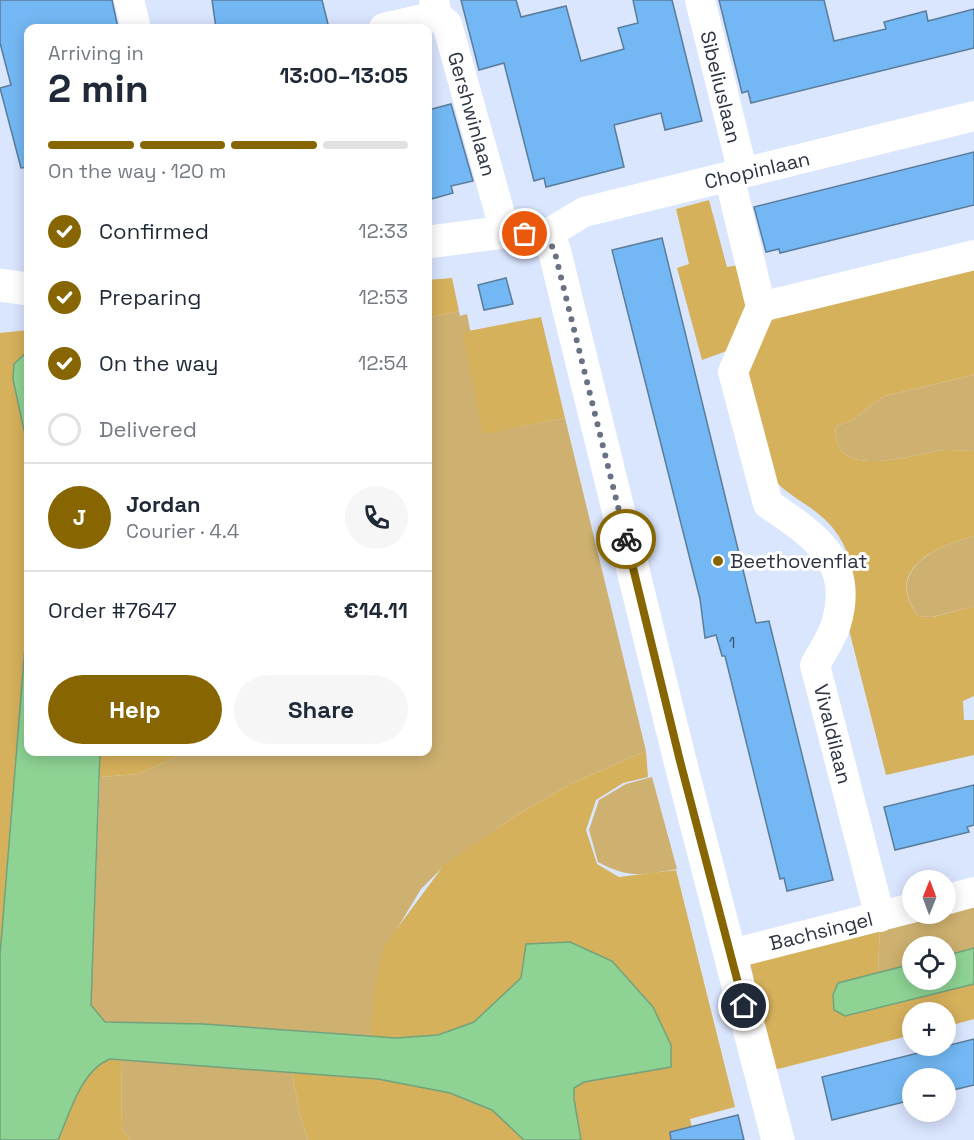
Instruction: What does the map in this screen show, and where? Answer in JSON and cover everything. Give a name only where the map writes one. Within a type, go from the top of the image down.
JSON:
[{"type":"street","points":[[129,0],[135,24]]},
{"type":"street","name":"Sibeliuslaan","points":[[700,0],[736,175]]},
{"type":"street","points":[[394,24],[435,8]]},
{"type":"street","name":"Gershwinlaan","points":[[435,8],[447,24],[505,232]]},
{"type":"street","name":"Chopinlaan","points":[[544,236],[584,212],[974,116]]},
{"type":"street","points":[[736,175],[761,307],[974,255]]},
{"type":"street","points":[[432,241],[505,232],[544,236],[554,249],[680,761],[778,1140]]},
{"type":"street","points":[[0,285],[24,288]]},
{"type":"street","name":"Vivaldilaan","points":[[761,307],[733,372],[768,504],[809,532],[832,556],[841,586],[836,625],[815,665],[880,917]]},
{"type":"street","points":[[956,897],[974,892]]},
{"type":"street","name":"Bachsingel","points":[[731,954],[902,911]]},
{"type":"shaded area","points":[[709,200],[727,267],[738,265],[744,289],[745,307],[735,348],[702,360],[677,268],[689,264],[676,209]]},
{"type":"shaded area","points":[[974,257],[974,375],[884,396],[851,421],[836,426],[837,443],[845,454],[857,459],[890,460],[941,450],[974,451],[974,536],[930,553],[910,572],[907,585],[909,599],[918,616],[933,617],[974,606],[974,696],[963,701],[964,720],[974,720],[974,755],[886,775],[849,630],[853,614],[854,583],[848,554],[832,527],[779,485],[768,471],[738,373],[765,312]]},
{"type":"shaded area","points":[[452,278],[459,311],[432,317],[432,280]]},
{"type":"shaded area","points":[[459,311],[460,316],[467,314],[490,432],[565,418],[646,751],[570,784],[512,818],[444,866],[421,889],[389,942],[370,1036],[204,1024],[105,1022],[91,1006],[100,777],[138,774],[179,756],[432,756],[432,317]]},
{"type":"shaded area","points":[[541,317],[565,418],[483,434],[463,332]]},
{"type":"shaded area","points":[[24,330],[24,355],[14,364],[13,379],[24,430],[24,659],[0,955],[0,333]]},
{"type":"shaded area","points":[[24,355],[24,430],[13,379],[14,364]]},
{"type":"shaded area","points":[[974,375],[974,451],[941,450],[873,461],[857,459],[845,454],[837,443],[836,426],[851,421],[884,396]]},
{"type":"shaded area","points":[[974,536],[974,606],[932,617],[918,616],[909,599],[907,585],[911,572],[931,553]]},
{"type":"shaded area","points":[[24,659],[24,756],[100,756],[91,1005],[105,1022],[204,1024],[396,1038],[438,1035],[474,1022],[521,978],[526,944],[570,942],[612,961],[653,1007],[671,1045],[671,1067],[584,1082],[574,1088],[581,1140],[524,1140],[492,1110],[450,1093],[378,1079],[110,1059],[91,1072],[84,1082],[58,1140],[0,1140],[0,955]]},
{"type":"shaded area","points":[[646,751],[648,777],[623,783],[596,800],[586,830],[597,864],[619,877],[676,870],[735,1107],[690,1119],[695,1140],[581,1140],[574,1088],[584,1082],[671,1067],[671,1045],[653,1007],[526,944],[521,978],[474,1022],[438,1035],[396,1038],[370,1036],[377,975],[384,946],[444,865],[512,818],[570,784]]},
{"type":"shaded area","points":[[100,756],[179,756],[138,774],[100,777]]},
{"type":"shaded area","points":[[652,777],[677,869],[636,874],[619,871],[598,862],[589,830],[599,800],[626,784]]},
{"type":"shaded area","points":[[974,902],[974,948],[956,953],[956,936],[902,936],[902,967],[878,973],[880,925],[902,920],[902,924],[956,924],[956,908]]},
{"type":"shaded area","points":[[880,925],[878,973],[838,983],[834,1010],[846,1016],[902,1002],[902,1038],[774,1070],[749,958]]},
{"type":"shaded area","points":[[974,948],[974,984],[956,988],[956,953]]},
{"type":"shaded area","points":[[902,967],[902,990],[950,990],[845,1016],[834,1010],[833,995],[838,983]]},
{"type":"shaded area","points":[[974,984],[974,1019],[956,1024],[956,1002],[902,1002]]},
{"type":"shaded area","points":[[110,1059],[121,1060],[122,1129],[130,1140],[58,1140],[84,1082],[91,1072]]},
{"type":"shaded area","points":[[121,1060],[292,1072],[300,1115],[308,1140],[130,1140],[122,1129]]},
{"type":"shaded area","points":[[292,1072],[393,1081],[443,1091],[490,1109],[524,1140],[308,1140],[300,1115]]},
{"type":"building","points":[[0,0],[112,0],[117,24],[24,24],[24,168],[21,168],[0,88],[11,85],[0,43]]},
{"type":"building","points":[[212,0],[322,0],[328,24],[215,24]]},
{"type":"building","points":[[461,0],[516,0],[521,17],[566,6],[581,61],[624,49],[618,28],[638,23],[633,0],[672,0],[702,121],[665,130],[661,113],[614,125],[624,167],[546,187],[544,178],[534,181],[504,63],[479,70]]},
{"type":"building","points":[[719,0],[824,0],[834,41],[886,29],[884,22],[926,11],[928,21],[974,9],[974,48],[751,103],[748,91],[742,93]]},
{"type":"building","points":[[451,104],[473,181],[451,186],[453,193],[432,199],[432,109]]},
{"type":"building","points":[[974,152],[974,205],[780,253],[779,249],[766,252],[754,207]]},
{"type":"building","name":"Beethovenflat","points":[[662,238],[756,623],[769,621],[833,880],[787,891],[784,878],[780,879],[725,656],[722,656],[716,635],[705,638],[700,599],[612,250]]},
{"type":"building","points":[[506,278],[513,304],[484,310],[478,285]]},
{"type":"building","points":[[974,785],[974,825],[967,827],[969,832],[895,850],[884,807]]},
{"type":"building","points":[[974,1039],[974,1085],[956,1089],[956,1068],[902,1068],[902,1102],[832,1120],[822,1077],[906,1056],[956,1056],[956,1044]]},
{"type":"building","points":[[738,1115],[744,1140],[671,1140],[670,1132]]},
{"type":"way so far","points":[[525,234],[544,236],[554,249],[626,539]]},
{"type":"place","name":"Beethovenflat","points":[[718,561]]},
{"type":"route","points":[[626,539],[680,761],[744,1006]]}]
